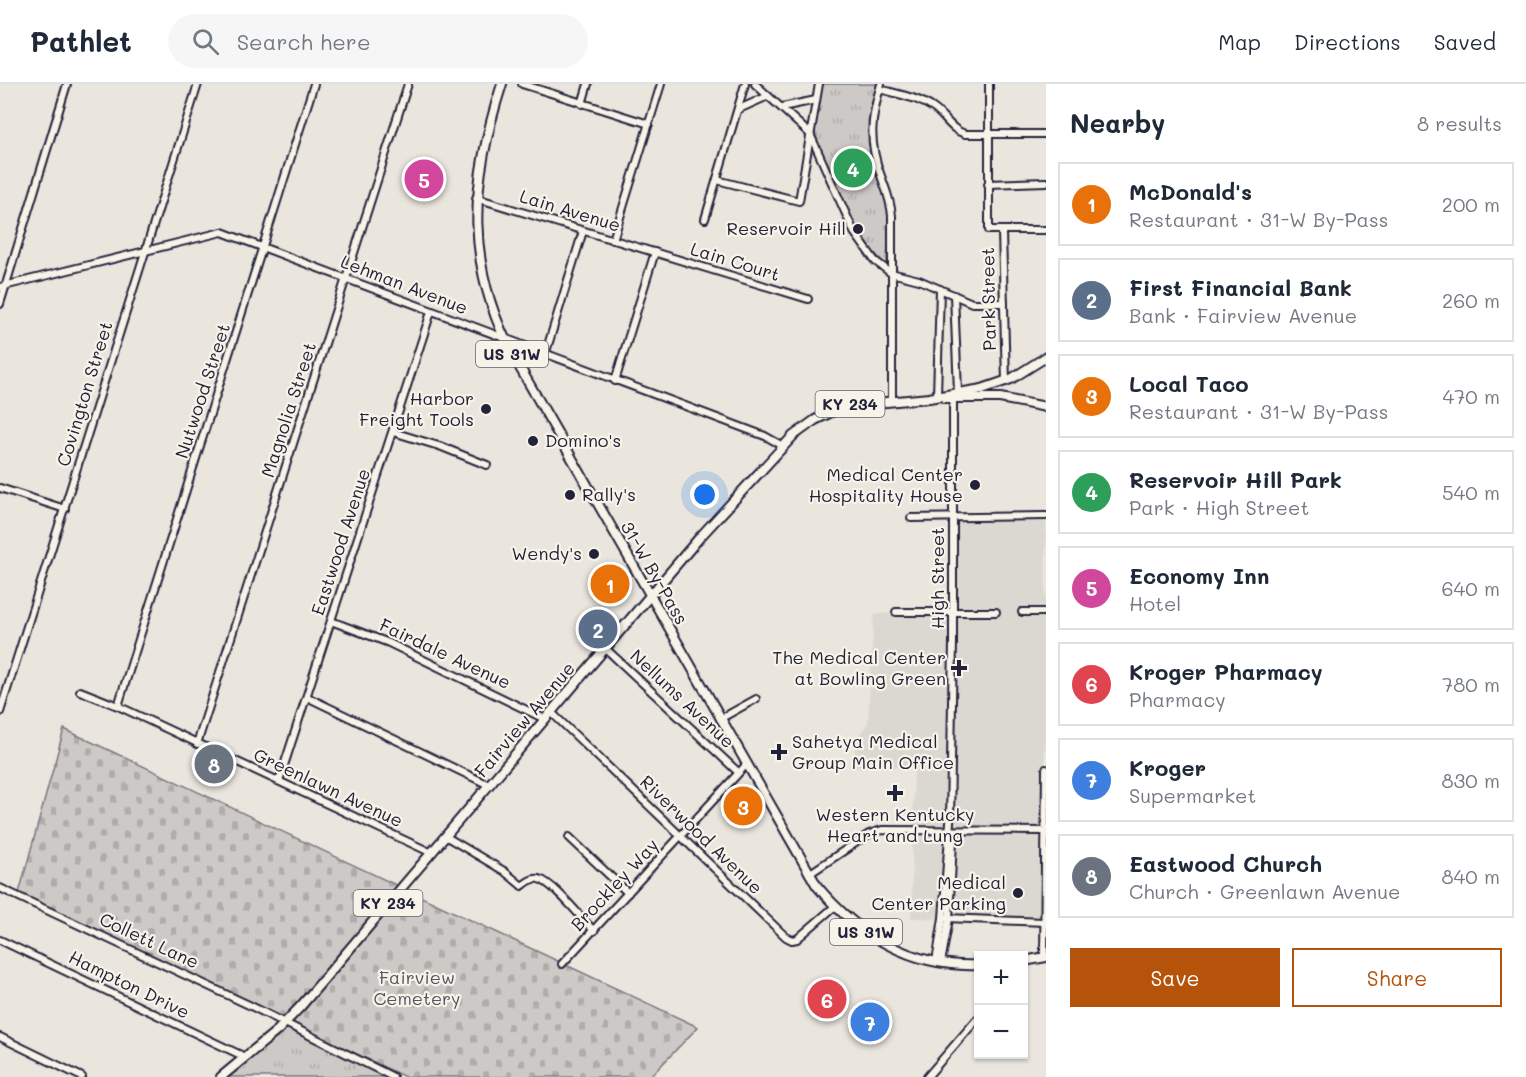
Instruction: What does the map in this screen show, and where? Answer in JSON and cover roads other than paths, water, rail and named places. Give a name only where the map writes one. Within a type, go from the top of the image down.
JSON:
[{"type":"main road","name":"31-W By-Pass","points":[[502,84],[482,156],[476,198],[476,235],[481,270],[490,304],[504,339],[809,874],[834,907],[852,923],[879,941],[906,954],[938,963],[974,965]]},
{"type":"main road","name":"KY 234","points":[[1006,382],[1046,357]]},
{"type":"main road","name":"Fairview Avenue","points":[[221,1077],[285,1023],[605,648],[783,446],[809,424],[839,408],[857,403],[956,395],[1006,382]]},
{"type":"main road","name":"KY 234","points":[[956,395],[1000,398],[1046,407]]},
{"type":"main road","points":[[1028,960],[1045,957]]},
{"type":"street","points":[[0,304],[3,287],[66,84]]},
{"type":"street","name":"Covington Street","points":[[0,712],[198,84]]},
{"type":"street","name":"Nutwood Street","points":[[118,706],[265,248],[314,84]]},
{"type":"street","name":"Magnolia Street","points":[[197,744],[408,84]]},
{"type":"street","points":[[522,84],[649,123]]},
{"type":"street","points":[[546,92],[549,84]]},
{"type":"street","points":[[582,104],[588,84]]},
{"type":"street","points":[[613,240],[661,84]]},
{"type":"street","points":[[705,219],[745,84]]},
{"type":"street","points":[[755,84],[810,134],[861,244],[875,261],[891,273],[940,289],[972,303],[1004,303]]},
{"type":"street","points":[[717,180],[799,201],[819,84]]},
{"type":"street","name":"Park Street","points":[[989,84],[988,230],[1002,232],[1006,382]]},
{"type":"street","points":[[892,400],[891,207],[876,159],[871,128],[873,106],[880,86],[928,104],[962,133],[1046,134]]},
{"type":"street","points":[[739,109],[768,96]]},
{"type":"street","points":[[782,107],[816,100]]},
{"type":"street","points":[[988,184],[1046,182]]},
{"type":"street","name":"Lain Avenue","points":[[476,198],[655,252]]},
{"type":"street","points":[[1002,232],[1046,230]]},
{"type":"street","points":[[545,355],[583,231]]},
{"type":"street","name":"Lehman Avenue","points":[[3,287],[222,232],[765,436],[783,446]]},
{"type":"street","points":[[615,381],[655,252]]},
{"type":"street","name":"Lain Court","points":[[655,252],[734,278],[808,298]]},
{"type":"street","points":[[933,397],[940,289]]},
{"type":"street","name":"High Street","points":[[938,963],[946,918],[953,841],[949,830],[956,395],[954,295]]},
{"type":"street","name":"Eastwood Avenue","points":[[279,781],[431,312]]},
{"type":"street","points":[[393,432],[442,447],[486,465]]},
{"type":"street","points":[[0,488],[65,509]]},
{"type":"street","points":[[911,518],[1046,516]]},
{"type":"street","points":[[896,612],[996,612]]},
{"type":"street","points":[[1022,612],[1046,612]]},
{"type":"street","name":"Fairdale Avenue","points":[[331,621],[389,643],[545,719]]},
{"type":"street","name":"Nellums Avenue","points":[[605,648],[738,772]]},
{"type":"street","name":"Greenlawn Avenue","points":[[80,691],[118,706],[432,853]]},
{"type":"street","points":[[307,698],[489,785]]},
{"type":"street","points":[[720,719],[756,699]]},
{"type":"street","name":"Riverwood Avenue","points":[[551,712],[789,939],[799,938],[834,907]]},
{"type":"street","name":"Brockley Way","points":[[562,964],[746,765]]},
{"type":"street","points":[[1045,957],[1046,769]]},
{"type":"street","points":[[809,874],[873,832],[1045,831]]},
{"type":"street","points":[[445,836],[504,871],[517,884],[522,885],[531,879],[539,879],[552,887],[594,931]]},
{"type":"street","points":[[569,837],[628,893]]},
{"type":"street","name":"Collett Lane","points":[[0,888],[285,1023],[393,1077]]},
{"type":"street","points":[[946,918],[1044,922]]},
{"type":"street","name":"Hampton Drive","points":[[0,940],[245,1057]]},
{"type":"street","points":[[927,1077],[974,1023]]},
{"type":"street","points":[[0,1037],[82,1077]]},
{"type":"street","points":[[63,1077],[67,1069]]},
{"type":"place","name":"Reservoir Hill Park","points":[[853,168]]},
{"type":"place","name":"Economy Inn","points":[[424,179]]},
{"type":"place","name":"Reservoir Hill","points":[[858,229]]},
{"type":"place","name":"Harbor Freight Tools","points":[[486,409]]},
{"type":"place","name":"Domino's","points":[[533,441]]},
{"type":"place","name":"Medical Center Hospitality House","points":[[975,485]]},
{"type":"place","name":"Rally's","points":[[570,495]]},
{"type":"place","name":"Wendy's","points":[[594,554]]},
{"type":"place","name":"McDonald's","points":[[610,584]]},
{"type":"place","name":"First Financial Bank","points":[[598,629]]},
{"type":"place","name":"The Medical Center at Bowling Green","points":[[959,668]]},
{"type":"place","name":"Sahetya Medical Group Main Office","points":[[779,752]]},
{"type":"place","name":"Eastwood Church","points":[[214,764]]},
{"type":"place","name":"Western Kentucky Heart and Lung","points":[[895,793]]},
{"type":"place","name":"Local Taco","points":[[743,806]]},
{"type":"place","name":"Medical Center Parking","points":[[1018,893]]},
{"type":"place","name":"Kroger Pharmacy","points":[[827,999]]},
{"type":"place","name":"Kroger","points":[[870,1022]]},
{"type":"park label","name":"Fairview Cemetery","points":[[417,988]]}]
